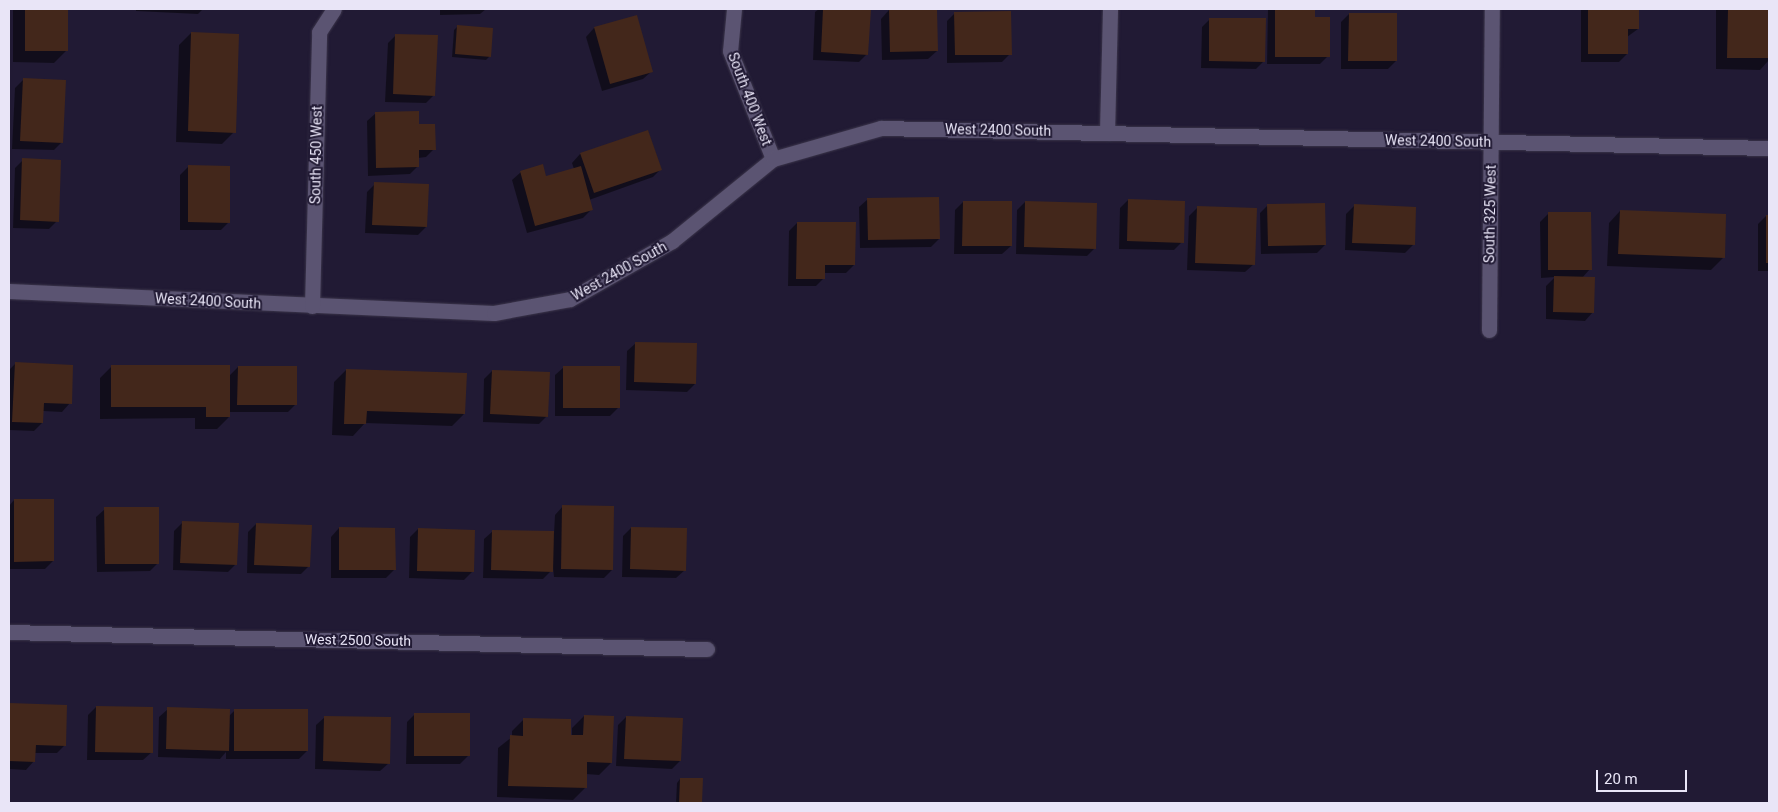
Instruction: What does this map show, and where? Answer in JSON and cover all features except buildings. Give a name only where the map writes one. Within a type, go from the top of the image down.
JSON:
[{"type":"street","name":"South 450 West","points":[[312,306],[319,32],[334,9]]},
{"type":"street","name":"South 400 West","points":[[734,9],[730,51],[774,159]]},
{"type":"street","points":[[1107,133],[1110,9]]},
{"type":"street","name":"South 325 West","points":[[1489,330],[1492,9]]},
{"type":"street","name":"West 2400 South","points":[[9,291],[494,313],[570,299],[672,241],[774,159],[881,128],[1769,148]]},
{"type":"street","name":"West 2500 South","points":[[9,632],[707,649]]}]
